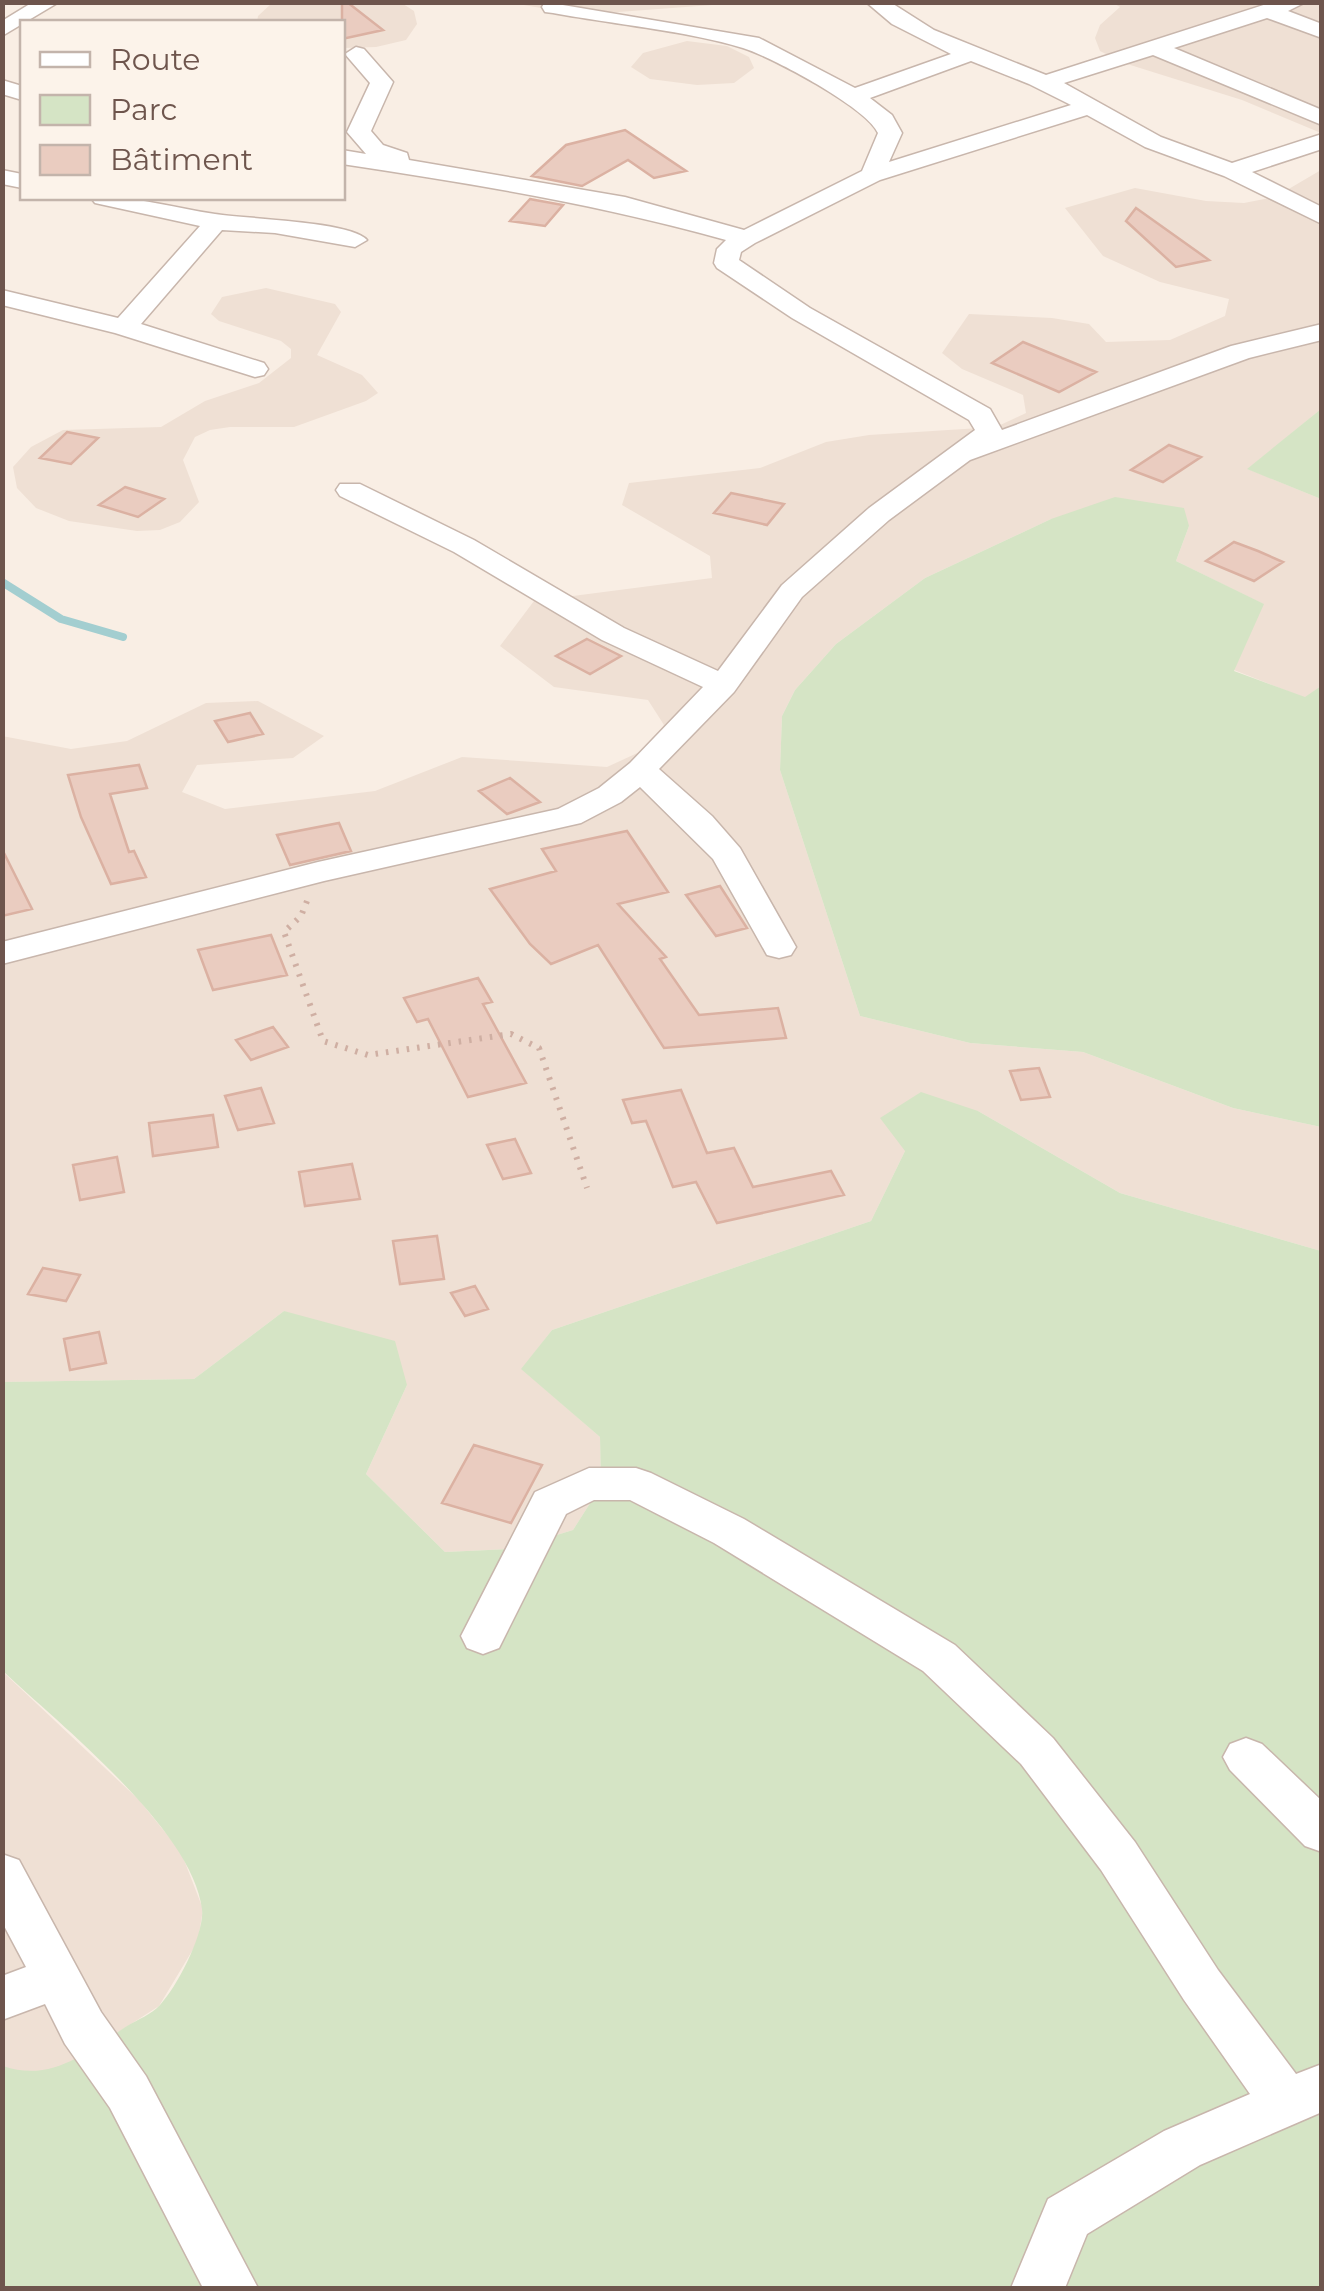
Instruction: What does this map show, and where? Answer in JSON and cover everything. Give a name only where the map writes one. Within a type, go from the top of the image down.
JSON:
[{"type":"street","points":[[2,30],[49,2]]},
{"type":"street","points":[[876,2],[968,55],[1042,83],[1153,142],[1232,171],[1322,217]]},
{"type":"street","points":[[1042,83],[1296,2]]},
{"type":"street","points":[[553,7],[750,42],[854,96],[884,120],[890,133],[872,175]]},
{"type":"street","points":[[1271,12],[1322,32]]},
{"type":"street","points":[[1154,47],[1322,118]]},
{"type":"street","points":[[356,54],[382,82],[359,132],[364,142],[374,150],[439,172]]},
{"type":"street","points":[[854,96],[968,55]]},
{"type":"street","points":[[2,953],[318,872],[569,816],[610,795],[641,770],[723,685],[792,592],[878,514],[990,432],[980,414],[801,313],[726,263],[729,249],[872,175],[1089,108]]},
{"type":"street","points":[[1232,171],[1322,141]]},
{"type":"street","points":[[345,157],[625,204],[746,238]]},
{"type":"street","points":[[112,200],[216,222],[275,226],[355,240]]},
{"type":"street","points":[[124,327],[216,222]]},
{"type":"street","points":[[2,296],[124,327],[256,369]]},
{"type":"street","points":[[961,455],[1240,352],[1322,332]]},
{"type":"street","points":[[350,490],[464,546],[531,590],[613,634],[723,685]]},
{"type":"street","points":[[641,770],[700,823],[728,855],[780,947]]},
{"type":"street","points":[[484,1636],[550,1503],[589,1484],[636,1484],[729,1531],[939,1658],[1037,1751],[1118,1856],[1201,1985],[1304,2094],[1182,2148],[1067,2218],[1038,2288]]},
{"type":"street","points":[[1246,1756],[1322,1832]]},
{"type":"street","points":[[2,1874],[55,1978],[128,2092],[231,2288]]},
{"type":"street","points":[[2,1998],[55,1978]]},
{"type":"path","points":[[318,872],[301,916],[284,932],[323,1042],[368,1054],[511,1034],[539,1048],[587,1188]]},
{"type":"shaded area","points":[[400,2],[414,11],[417,24],[406,40],[376,47],[345,48],[345,20],[257,20],[272,3]]},
{"type":"shaded area","points":[[512,3],[739,3],[570,13]]},
{"type":"shaded area","points":[[1113,3],[1321,3],[1321,133],[1242,100],[1124,63],[1100,51],[1095,38],[1100,25],[1120,7]]},
{"type":"shaded area","points":[[687,41],[727,46],[749,57],[754,68],[734,83],[697,85],[650,79],[631,67],[643,53]]},
{"type":"shaded area","points":[[1321,170],[1321,409],[1248,469],[1321,499],[1321,686],[1305,698],[1234,670],[1263,604],[1176,561],[1189,526],[1051,519],[925,578],[836,644],[795,690],[782,716],[780,770],[860,1016],[970,1043],[1083,1052],[1233,1108],[1321,1127],[1321,1251],[1120,1193],[978,1111],[905,1151],[871,1221],[552,1330],[522,1369],[600,1437],[601,1486],[573,1530],[511,1549],[445,1552],[366,1474],[407,1385],[284,1311],[194,1379],[3,1382],[2,736],[71,749],[127,741],[206,703],[258,701],[324,736],[293,758],[197,765],[182,792],[225,809],[375,791],[462,757],[607,767],[646,749],[664,725],[648,700],[554,687],[500,646],[534,601],[712,578],[710,556],[622,505],[629,483],[760,468],[826,442],[869,435],[996,427],[1026,413],[1023,395],[962,369],[942,353],[969,314],[1089,324],[1106,342],[1170,340],[1225,316],[1229,299],[1160,282],[1103,256],[1065,208],[1135,188],[1206,201],[1244,203],[1275,197]]},
{"type":"shaded area","points":[[266,288],[335,304],[341,312],[317,355],[362,375],[378,393],[294,427],[230,427],[195,437],[183,460],[199,502],[180,522],[160,530],[137,531],[69,521],[36,508],[17,488],[13,467],[31,447],[63,430],[161,427],[205,401],[259,383],[291,358],[291,349],[281,341],[219,321],[211,314],[222,297]]},
{"type":"shaded area","points":[[2,1671],[139,1800],[181,1852],[203,1909],[198,1941],[159,2006],[61,2069],[22,2073],[2,2066]]},
{"type":"green space","points":[[1321,409],[1321,499],[1247,469]]},
{"type":"green space","points":[[1115,497],[1184,508],[1189,526],[1176,561],[1264,604],[1234,671],[1305,697],[1321,686],[1321,1127],[1233,1108],[1083,1052],[970,1043],[860,1016],[780,770],[782,716],[795,690],[836,644],[925,578],[1051,519]]},
{"type":"green space","points":[[921,1092],[978,1111],[1120,1193],[1321,1251],[1321,2288],[3,2288],[3,2066],[37,2071],[53,2068],[83,2055],[157,2008],[188,1959],[199,1932],[202,1909],[193,1878],[150,1813],[3,1671],[2,1382],[194,1379],[284,1311],[395,1341],[407,1385],[366,1474],[445,1552],[511,1549],[573,1530],[601,1486],[600,1437],[521,1369],[552,1330],[871,1221],[905,1151],[880,1118]]},
{"type":"building","points":[[342,2],[347,2],[383,30],[345,38]]},
{"type":"building","points":[[625,130],[686,171],[654,178],[628,160],[582,186],[532,176],[566,145]]},
{"type":"building","points":[[530,199],[563,205],[545,226],[510,221]]},
{"type":"building","points":[[1136,208],[1209,260],[1176,267],[1126,221]]},
{"type":"building","points":[[1023,342],[1096,372],[1059,392],[992,363]]},
{"type":"building","points":[[67,432],[98,438],[71,464],[40,458]]},
{"type":"building","points":[[1169,445],[1201,457],[1163,482],[1131,470]]},
{"type":"building","points":[[125,487],[164,499],[138,517],[99,505]]},
{"type":"building","points":[[731,493],[784,504],[767,525],[714,513]]},
{"type":"building","points":[[1234,542],[1283,562],[1254,581],[1206,561]]},
{"type":"building","points":[[587,639],[621,656],[590,674],[556,656]]},
{"type":"building","points":[[250,713],[263,734],[228,742],[215,721]]},
{"type":"building","points":[[139,765],[147,788],[110,794],[129,852],[134,851],[146,877],[111,884],[81,817],[68,775]]},
{"type":"building","points":[[510,778],[540,802],[507,814],[479,791]]},
{"type":"building","points":[[339,823],[351,851],[290,865],[277,835]]},
{"type":"building","points":[[627,831],[668,892],[618,904],[666,957],[660,959],[699,1015],[778,1008],[786,1038],[664,1048],[598,945],[551,964],[530,944],[490,889],[556,871],[542,849]]},
{"type":"building","points":[[2,849],[32,909],[2,916]]},
{"type":"building","points":[[720,886],[747,928],[716,936],[686,895]]},
{"type":"building","points":[[271,935],[287,975],[213,990],[198,950]]},
{"type":"building","points":[[478,978],[492,1002],[483,1004],[526,1083],[468,1097],[428,1019],[417,1022],[404,998]]},
{"type":"building","points":[[273,1027],[288,1047],[251,1060],[236,1040]]},
{"type":"building","points":[[1039,1068],[1050,1097],[1021,1100],[1010,1071]]},
{"type":"building","points":[[261,1088],[274,1123],[238,1130],[225,1096]]},
{"type":"building","points":[[681,1090],[707,1153],[734,1148],[753,1187],[831,1171],[844,1195],[717,1223],[696,1182],[673,1187],[646,1121],[632,1123],[623,1100]]},
{"type":"building","points":[[213,1115],[218,1147],[153,1156],[149,1123]]},
{"type":"building","points":[[515,1139],[531,1173],[503,1179],[487,1145]]},
{"type":"building","points":[[117,1157],[124,1192],[80,1200],[73,1165]]},
{"type":"building","points":[[352,1164],[360,1199],[305,1206],[299,1172]]},
{"type":"building","points":[[437,1236],[444,1279],[400,1284],[393,1241]]},
{"type":"building","points":[[43,1268],[80,1275],[66,1301],[28,1294]]},
{"type":"building","points":[[475,1286],[488,1309],[465,1316],[451,1293]]},
{"type":"building","points":[[99,1332],[106,1363],[70,1370],[64,1339]]},
{"type":"building","points":[[474,1445],[542,1465],[511,1523],[442,1503]]},
{"type":"waterway","points":[[2,582],[61,619],[123,637]]}]
